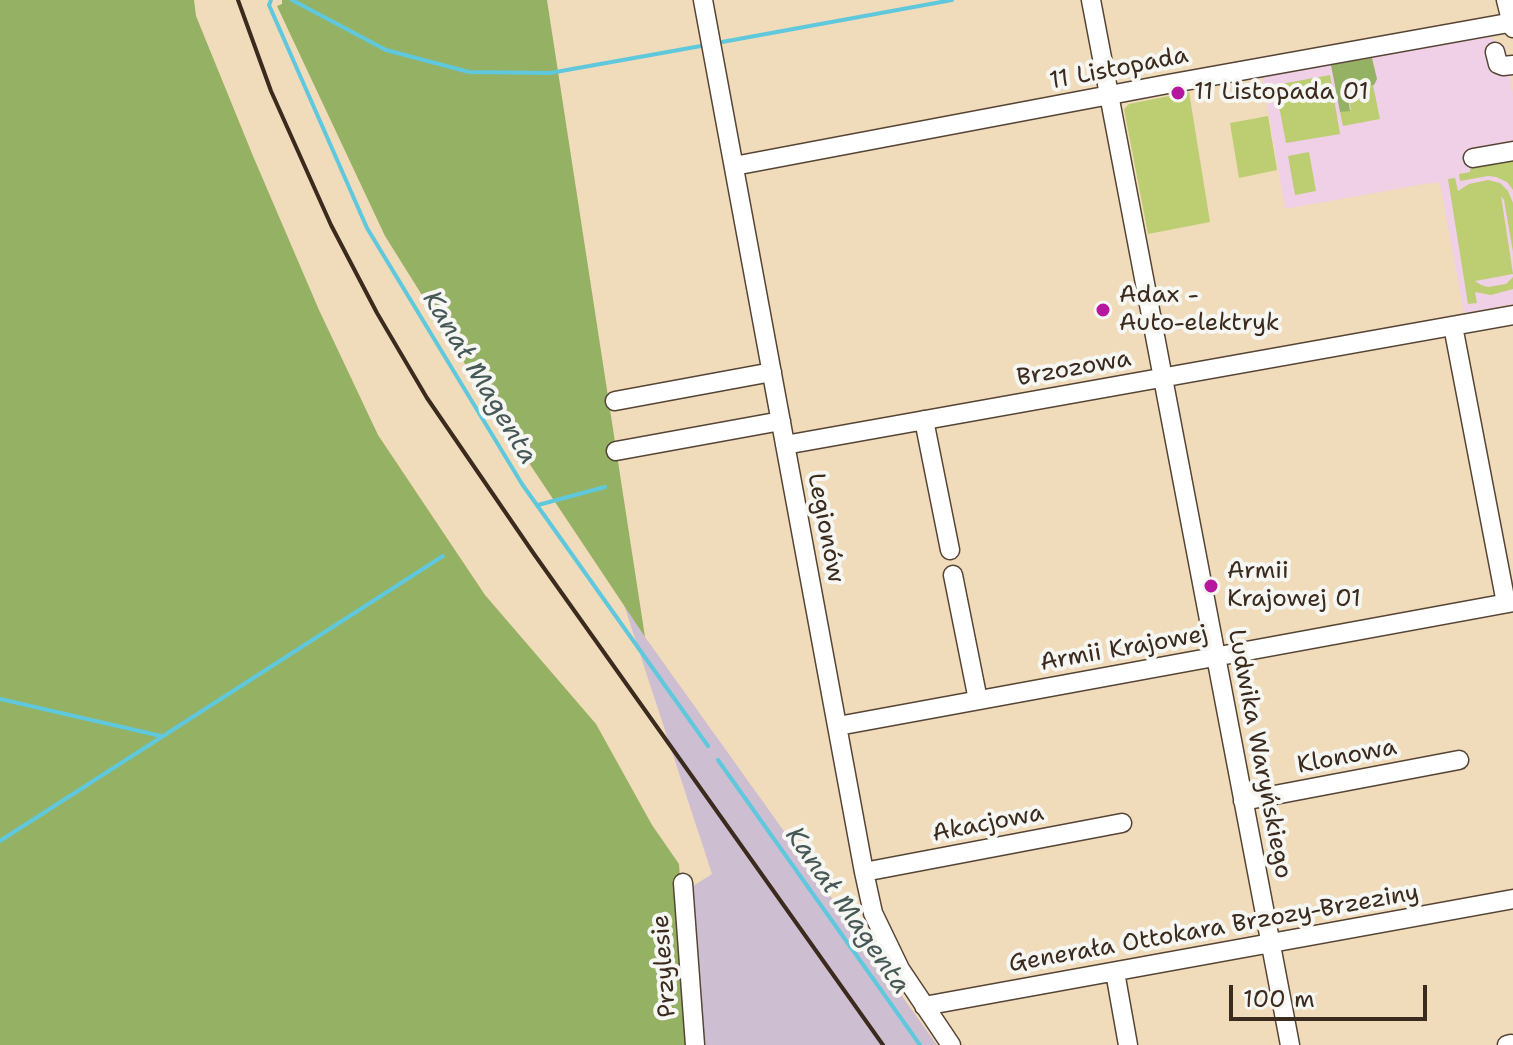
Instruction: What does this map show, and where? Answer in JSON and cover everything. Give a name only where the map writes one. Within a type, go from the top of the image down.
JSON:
[{"type":"street","name":"Legionów","points":[[703,0],[873,913],[900,969],[951,1045]]},
{"type":"street","name":"Ludwika Waryńskiego","points":[[1091,0],[1290,1045]]},
{"type":"street","points":[[1506,0],[1512,24]]},
{"type":"street","name":"11 Listopada","points":[[734,166],[1512,24]]},
{"type":"street","points":[[1495,52],[1500,66],[1513,65]]},
{"type":"street","points":[[1473,158],[1513,151]]},
{"type":"street","name":"Brzozowa","points":[[785,445],[1513,315]]},
{"type":"street","points":[[1453,326],[1510,603]]},
{"type":"street","points":[[615,401],[772,372]]},
{"type":"street","points":[[924,420],[950,550]]},
{"type":"street","points":[[616,451],[781,421]]},
{"type":"street","points":[[953,575],[978,700]]},
{"type":"street","name":"Armii Krajowej","points":[[838,726],[1510,603]]},
{"type":"street","name":"Klonowa","points":[[1243,801],[1459,760]]},
{"type":"street","name":"Akacjowa","points":[[864,872],[1122,823]]},
{"type":"street","name":"Przylesie","points":[[683,883],[695,1045]]},
{"type":"street","name":"Generała Ottokara Brzozy-Brzeziny","points":[[924,1006],[1513,899]]},
{"type":"street","points":[[1115,972],[1128,1045]]},
{"type":"shaded area","points":[[1489,37],[1505,46],[1513,94],[1513,304],[1464,313],[1440,183],[1285,209],[1262,76]]},
{"type":"shaded area","points":[[624,605],[937,1045],[698,1045],[687,890],[712,874]]},
{"type":"green space","points":[[0,0],[194,0],[196,16],[253,156],[319,310],[378,435],[485,595],[596,724],[652,825],[679,864],[691,1045],[0,1045]]},
{"type":"green space","points":[[282,0],[547,0],[645,637],[497,415],[385,236],[277,6],[282,4]]},
{"type":"green space","points":[[1372,58],[1377,79],[1374,85],[1347,90],[1350,111],[1340,112],[1331,65]]},
{"type":"green space","points":[[1330,75],[1340,134],[1286,143],[1275,85]]},
{"type":"green space","points":[[1373,85],[1380,119],[1343,126],[1340,112],[1351,110],[1347,90]]},
{"type":"green space","points":[[1189,92],[1210,222],[1148,234],[1124,109],[1129,104]]},
{"type":"green space","points":[[1268,116],[1277,170],[1239,178],[1230,123]]},
{"type":"green space","points":[[1309,152],[1316,191],[1295,195],[1288,156]]},
{"type":"green space","points":[[1513,159],[1513,190],[1507,182],[1496,177],[1460,181],[1459,174],[1470,172],[1470,167]]},
{"type":"green space","points":[[1455,178],[1458,191],[1469,184],[1488,180],[1500,183],[1513,203],[1513,252],[1501,196],[1513,274],[1475,281],[1488,287],[1506,284],[1513,277],[1513,289],[1491,295],[1475,292],[1477,303],[1468,304],[1448,179]]},
{"type":"waterway","name":"Kanał Magenta","points":[[271,0],[269,5],[367,228],[522,484],[708,746]]},
{"type":"waterway","points":[[292,0],[386,50],[469,72],[550,73],[701,46]]},
{"type":"waterway","points":[[722,42],[952,0]]},
{"type":"waterway","points":[[538,505],[605,487]]},
{"type":"waterway","points":[[0,841],[443,556]]},
{"type":"waterway","points":[[0,699],[161,736]]},
{"type":"waterway","name":"Kanał Magenta","points":[[718,760],[920,1045]]},
{"type":"railway","points":[[238,0],[271,91],[331,225],[377,313],[427,398],[534,554],[883,1045]]},
{"type":"place","name":"11 Listopada 01","points":[[1178,93]]},
{"type":"place","name":"Adax - Auto-elektryk","points":[[1103,310]]},
{"type":"place","name":"Armii Krajowej 01","points":[[1211,586]]}]
